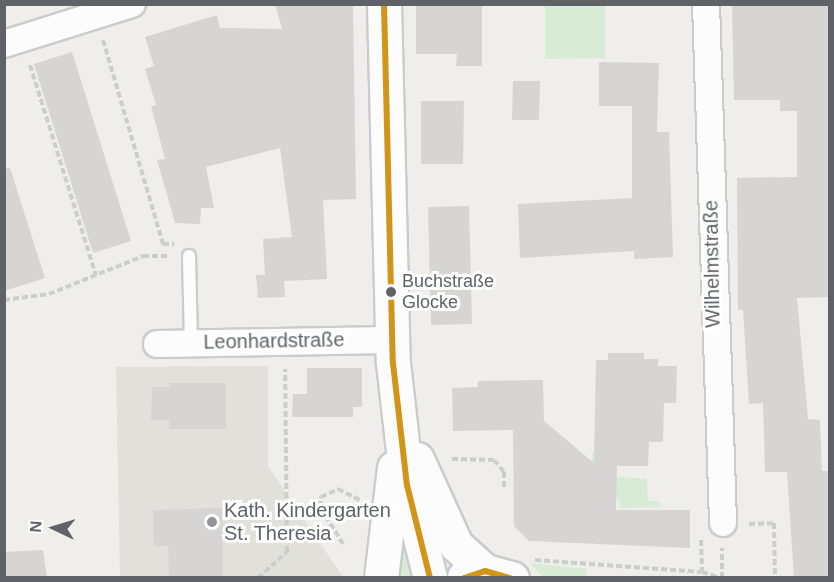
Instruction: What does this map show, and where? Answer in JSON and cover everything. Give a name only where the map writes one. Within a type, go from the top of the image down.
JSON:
[{"type":"street","points":[[384,4],[392,340],[397,412],[407,486],[430,578]]},
{"type":"street","name":"Wilhelmstraße","points":[[706,4],[723,523]]},
{"type":"street","points":[[13,41],[112,10]]},
{"type":"street","name":"Leonhardstraße","points":[[157,344],[392,340]]},
{"type":"street","points":[[397,412],[448,533],[495,572]]},
{"type":"street","points":[[381,578],[397,412]]},
{"type":"lane","points":[[189,256],[191,343]]},
{"type":"path","points":[[4,300],[50,294],[142,256],[189,256],[189,244],[163,244],[112,10]]},
{"type":"path","points":[[13,41],[96,275]]},
{"type":"path","points":[[258,578],[287,552],[285,341]]},
{"type":"path","points":[[449,469],[445,459],[494,460],[504,472],[504,488]]},
{"type":"path","points":[[344,544],[320,507],[321,497],[338,489],[356,500],[369,500]]},
{"type":"path","points":[[702,572],[701,524],[774,523],[775,578]]},
{"type":"path","points":[[495,572],[702,572],[720,578]]},
{"type":"shaded area","name":"Kath. Kindergarten St. Theresia","points":[[268,366],[268,466],[343,577],[120,577],[116,367]]},
{"type":"green space","points":[[545,5],[605,5],[605,58],[545,59]]},
{"type":"green space","points":[[592,451],[612,476],[647,479],[648,501],[659,501],[662,507],[619,508],[619,499],[592,498]]},
{"type":"green space","points":[[402,532],[416,577],[391,578]]},
{"type":"green space","points":[[530,563],[587,569],[586,577],[543,577]]},
{"type":"building","points":[[275,4],[353,4],[356,199],[323,200],[327,279],[284,281],[285,297],[258,298],[256,275],[265,275],[263,239],[292,237],[280,148],[206,167],[214,208],[201,208],[200,224],[175,223],[157,160],[165,159],[151,106],[156,105],[145,69],[154,66],[145,37],[217,15],[220,28],[282,29]]},
{"type":"building","points":[[416,4],[482,4],[482,66],[456,66],[457,54],[416,54]]},
{"type":"building","points":[[732,4],[830,4],[830,297],[797,298],[808,419],[820,420],[822,471],[830,471],[830,578],[794,578],[787,472],[765,472],[763,403],[749,404],[743,310],[738,310],[737,178],[797,177],[797,111],[780,111],[780,100],[734,100]]},
{"type":"building","points":[[72,52],[131,241],[93,253],[34,64]]},
{"type":"building","points":[[599,62],[659,63],[657,132],[669,132],[673,257],[634,259],[634,251],[520,258],[518,204],[632,198],[632,106],[599,106]]},
{"type":"building","points":[[513,81],[540,81],[539,120],[512,120]]},
{"type":"building","points":[[421,101],[464,101],[463,164],[421,164]]},
{"type":"building","points":[[10,168],[45,278],[4,291],[4,169]]},
{"type":"building","points":[[469,206],[472,324],[431,325],[428,207]]},
{"type":"building","points":[[608,353],[644,353],[644,359],[658,359],[658,366],[677,366],[676,403],[664,403],[663,442],[649,442],[648,466],[617,466],[616,510],[690,510],[690,548],[529,541],[514,526],[513,430],[453,431],[452,388],[478,387],[478,381],[543,380],[544,421],[594,463],[596,360],[608,360]]},
{"type":"building","points":[[307,368],[362,368],[362,407],[353,407],[353,417],[292,417],[293,394],[307,394]]},
{"type":"building","points":[[169,383],[226,383],[226,429],[169,429],[169,420],[151,420],[152,387],[170,387]]},
{"type":"building","points":[[222,508],[223,578],[169,578],[168,546],[154,546],[153,510]]},
{"type":"building","points":[[43,550],[47,578],[4,578],[4,552]]},
{"type":"transit line","points":[[384,4],[393,363],[407,485],[430,578]]},
{"type":"transit line","points":[[464,578],[485,571],[510,578]]},
{"type":"place","name":"Buchstraße Glocke","points":[[391,292]]},
{"type":"place","name":"Kath. Kindergarten St. Theresia","points":[[212,522]]}]
